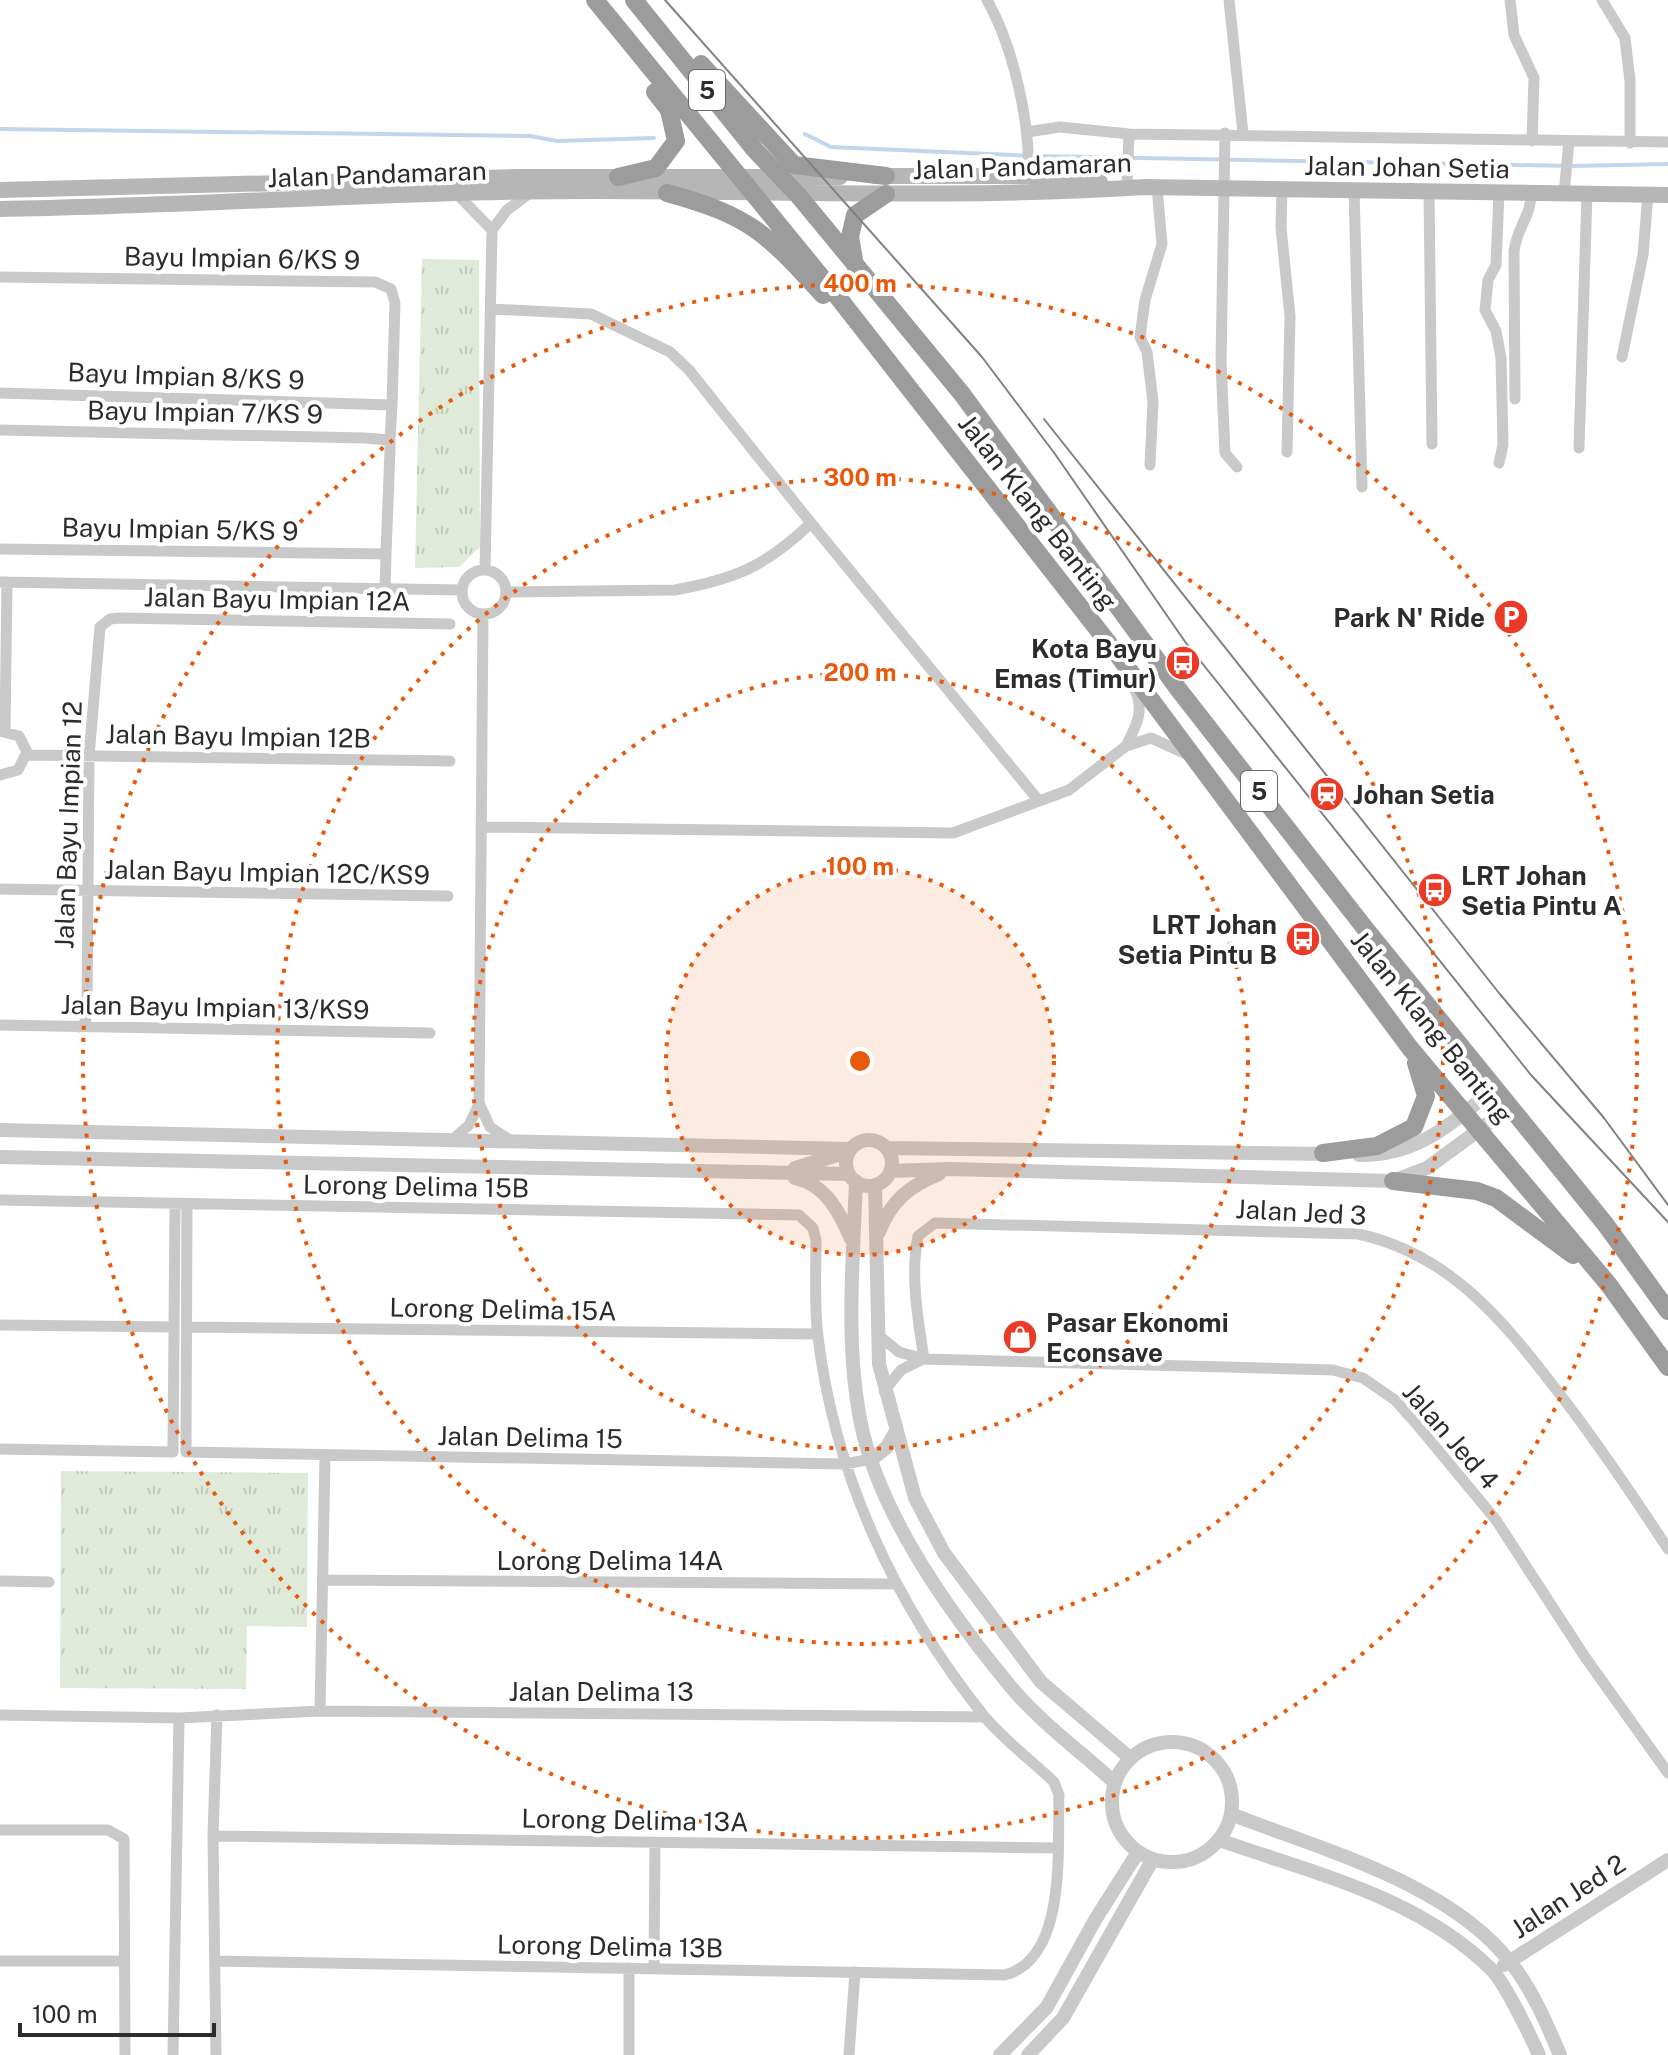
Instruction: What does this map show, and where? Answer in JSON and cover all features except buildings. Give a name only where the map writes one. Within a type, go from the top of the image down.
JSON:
[{"type":"highway","points":[[588,0],[608,34],[669,110],[676,125],[676,141],[656,168],[618,177]]},
{"type":"highway","name":"Jalan Klang Banting","points":[[595,0],[755,194],[1117,654],[1410,1048],[1609,1285],[1668,1367]]},
{"type":"highway","name":"Jalan Klang Banting","points":[[634,0],[755,150],[798,195],[855,268],[962,394],[1179,690],[1509,1108],[1606,1225],[1668,1311]]},
{"type":"highway","points":[[642,0],[794,165],[886,185]]},
{"type":"highway","points":[[855,268],[851,225],[859,210],[886,185]]},
{"type":"highway","points":[[667,193],[739,217],[772,239],[901,380]]},
{"type":"highway","points":[[1323,1153],[1377,1146],[1414,1127],[1426,1096],[1410,1048]]},
{"type":"highway","points":[[1393,1181],[1477,1191],[1496,1198],[1554,1239],[1609,1285]]},
{"type":"main road","name":"Jalan Pandamaran","points":[[0,209],[195,206],[531,192],[798,195],[1028,171],[1127,177],[1151,187]]},
{"type":"main road","name":"Jalan Pandamaran","points":[[0,190],[618,177],[782,178],[1069,192],[1151,187]]},
{"type":"main road","name":"Jalan Johan Setia","points":[[1151,187],[1354,190],[1429,196],[1531,192],[1565,187],[1587,194],[1668,195]]},
{"type":"street","points":[[987,0],[1007,48],[1027,132],[1028,171]]},
{"type":"street","points":[[1229,0],[1243,133]]},
{"type":"street","points":[[1510,0],[1514,35],[1534,78],[1532,141]]},
{"type":"street","points":[[1602,0],[1625,38],[1630,81],[1630,143]]},
{"type":"street","points":[[1027,132],[1060,127],[1224,138],[1243,133],[1532,141],[1568,146],[1668,142]]},
{"type":"street","points":[[1127,177],[1129,134]]},
{"type":"street","points":[[1224,138],[1221,362],[1225,453],[1237,467]]},
{"type":"street","points":[[1565,187],[1568,146]]},
{"type":"street","points":[[1150,465],[1153,402],[1147,352],[1140,337],[1145,300],[1162,244],[1151,187]]},
{"type":"street","points":[[1282,188],[1281,228],[1290,316],[1287,452]]},
{"type":"street","points":[[1354,190],[1362,487]]},
{"type":"street","points":[[485,570],[492,230],[507,210],[531,192]]},
{"type":"street","points":[[1515,399],[1515,236],[1528,218],[1531,192]]},
{"type":"street","points":[[1499,193],[1498,253],[1488,280],[1485,310],[1496,331],[1501,358],[1503,445],[1499,463]]},
{"type":"street","points":[[457,194],[492,230]]},
{"type":"street","points":[[1579,448],[1587,194]]},
{"type":"street","points":[[1622,357],[1643,255],[1648,194]]},
{"type":"street","points":[[1429,196],[1432,444]]},
{"type":"street","name":"Bayu Impian 6/KS 9","points":[[0,277],[383,284],[391,289],[395,303],[392,405]]},
{"type":"street","points":[[491,309],[577,311],[670,352],[689,370],[1039,801]]},
{"type":"street","name":"Bayu Impian 8/KS 9","points":[[0,393],[392,405]]},
{"type":"street","points":[[385,589],[392,405]]},
{"type":"street","name":"Bayu Impian 7/KS 9","points":[[0,430],[390,440]]},
{"type":"street","points":[[506,592],[675,590],[699,586],[762,564],[811,523]]},
{"type":"street","name":"Bayu Impian 5/KS 9","points":[[0,549],[386,554]]},
{"type":"street","points":[[485,570],[497,575],[506,592],[497,610],[483,614],[465,604],[462,590],[472,574],[485,570]]},
{"type":"street","points":[[0,775],[18,770],[27,755],[21,738],[3,730],[3,582],[462,590]]},
{"type":"street","points":[[451,1141],[469,1125],[479,1103],[483,614]]},
{"type":"street","name":"Jalan Bayu Impian 12A","points":[[104,623],[120,618],[450,624]]},
{"type":"street","name":"Jalan Bayu Impian 12","points":[[79,1027],[85,1023],[87,1013],[89,756],[97,634],[104,623]]},
{"type":"street","points":[[1117,654],[1142,704],[1137,724],[1126,746]]},
{"type":"street","points":[[481,827],[953,833],[1069,790],[1126,746],[1151,738],[1179,748],[1203,770]]},
{"type":"street","name":"Jalan Bayu Impian 12B","points":[[27,755],[450,761]]},
{"type":"street","name":"Jalan Bayu Impian 12C/KS9","points":[[0,889],[86,893],[448,896]]},
{"type":"street","name":"Jalan Bayu Impian 13/KS9","points":[[0,1025],[430,1033]]},
{"type":"street","points":[[775,1173],[850,1150],[868,1140],[887,1148],[1387,1155],[1405,1151],[1494,1089]]},
{"type":"street","points":[[479,1103],[490,1127],[515,1143]]},
{"type":"street","points":[[1130,1758],[1041,1682],[944,1553],[915,1498],[884,1391],[878,1334],[875,1185],[890,1171],[950,1169],[1393,1181],[1427,1168],[1509,1108]]},
{"type":"street","points":[[0,1130],[850,1150]]},
{"type":"street","points":[[887,1148],[891,1156],[890,1171]]},
{"type":"street","points":[[850,1150],[854,1245],[851,1314],[861,1425],[872,1459],[919,1564],[1012,1688],[1114,1782]]},
{"type":"street","points":[[0,1157],[775,1173],[852,1177],[875,1185]]},
{"type":"street","points":[[876,1240],[886,1214],[897,1198],[919,1182],[950,1169]]},
{"type":"street","points":[[775,1173],[807,1181],[834,1203],[854,1245]]},
{"type":"street","name":"Lorong Delima 15B","points":[[0,1200],[790,1212],[807,1221],[816,1240],[817,1334]]},
{"type":"street","points":[[0,1449],[173,1452],[174,1327],[181,1205]]},
{"type":"street","points":[[181,1205],[187,1327]]},
{"type":"street","name":"Jalan Jed 3","points":[[924,1359],[918,1317],[916,1247],[925,1227],[935,1223],[1330,1233],[1378,1238],[1434,1263],[1491,1308],[1597,1442],[1668,1549]]},
{"type":"street","points":[[0,1325],[174,1327]]},
{"type":"street","name":"Lorong Delima 15A","points":[[187,1327],[817,1334]]},
{"type":"street","name":"Jalan Delima 15","points":[[187,1327],[186,1452],[844,1464],[872,1459]]},
{"type":"street","points":[[817,1334],[844,1464],[866,1523],[897,1584],[985,1717],[1054,1782],[1059,1795],[1057,1848]]},
{"type":"street","name":"Jalan Jed 4","points":[[878,1334],[899,1352],[924,1359],[1333,1370],[1363,1378],[1395,1400],[1496,1520],[1585,1657],[1668,1773]]},
{"type":"street","points":[[884,1391],[901,1370],[924,1359]]},
{"type":"street","points":[[872,1459],[887,1447],[896,1431]]},
{"type":"street","points":[[320,1711],[325,1456]]},
{"type":"street","points":[[872,1459],[890,1458],[906,1466]]},
{"type":"street","name":"Lorong Delima 14A","points":[[323,1580],[897,1584]]},
{"type":"street","points":[[0,1581],[49,1582]]},
{"type":"street","name":"Jalan Delima 13","points":[[179,1718],[320,1711],[985,1717]]},
{"type":"street","points":[[0,1715],[179,1718],[173,2055]]},
{"type":"street","points":[[216,2055],[213,1836],[217,1715]]},
{"type":"street","points":[[1160,1742],[1194,1745],[1221,1767],[1232,1798],[1231,1814],[1219,1840],[1189,1860],[1153,1859],[1138,1852],[1123,1839],[1114,1821],[1111,1801],[1114,1782],[1130,1758],[1160,1742]]},
{"type":"street","points":[[1231,1814],[1429,1892],[1473,1926],[1510,1961],[1560,2055]]},
{"type":"street","points":[[0,1830],[108,1830],[121,1835],[127,1850],[125,2055]]},
{"type":"street","name":"Lorong Delima 13A","points":[[213,1836],[1057,1848]]},
{"type":"street","points":[[1219,1840],[1368,1892],[1419,1914],[1493,1971],[1539,2055]]},
{"type":"street","points":[[654,1969],[655,1842]]},
{"type":"street","name":"Lorong Delima 13B","points":[[215,1961],[1005,1975],[1029,1965],[1044,1942],[1053,1908],[1057,1848]]},
{"type":"street","points":[[1000,2055],[1047,2007],[1095,1920],[1138,1852]]},
{"type":"street","points":[[1028,2055],[1063,2018],[1153,1859]]},
{"type":"street","name":"Jalan Jed 2","points":[[1493,1971],[1668,1860]]},
{"type":"street","points":[[0,1961],[124,1961]]},
{"type":"street","points":[[629,1968],[629,2055]]},
{"type":"street","points":[[849,2055],[855,1972]]},
{"type":"green space","points":[[422,259],[479,260],[480,547],[459,567],[415,568]]},
{"type":"green space","points":[[61,1471],[308,1473],[307,1627],[247,1626],[246,1689],[60,1688]]},
{"type":"waterway","points":[[0,129],[530,136],[557,141],[654,138]]},
{"type":"waterway","points":[[805,134],[831,147],[1035,156],[1572,166],[1668,164]]},
{"type":"tram line","points":[[665,0],[982,357],[1055,454],[1186,643],[1531,1075],[1668,1222]]},
{"type":"tram line","points":[[1044,419],[1499,993],[1604,1118],[1668,1205]]},
{"type":"place","name":"Park N' Ride","points":[[1511,617]]},
{"type":"place","name":"Kota Bayu Emas (Timur)","points":[[1183,663]]},
{"type":"place","name":"Johan Setia","points":[[1327,794]]},
{"type":"place","name":"LRT Johan Setia Pintu A","points":[[1435,890]]},
{"type":"place","name":"LRT Johan Setia Pintu B","points":[[1303,939]]},
{"type":"place","name":"Pasar Ekonomi Econsave","points":[[1020,1337]]}]
